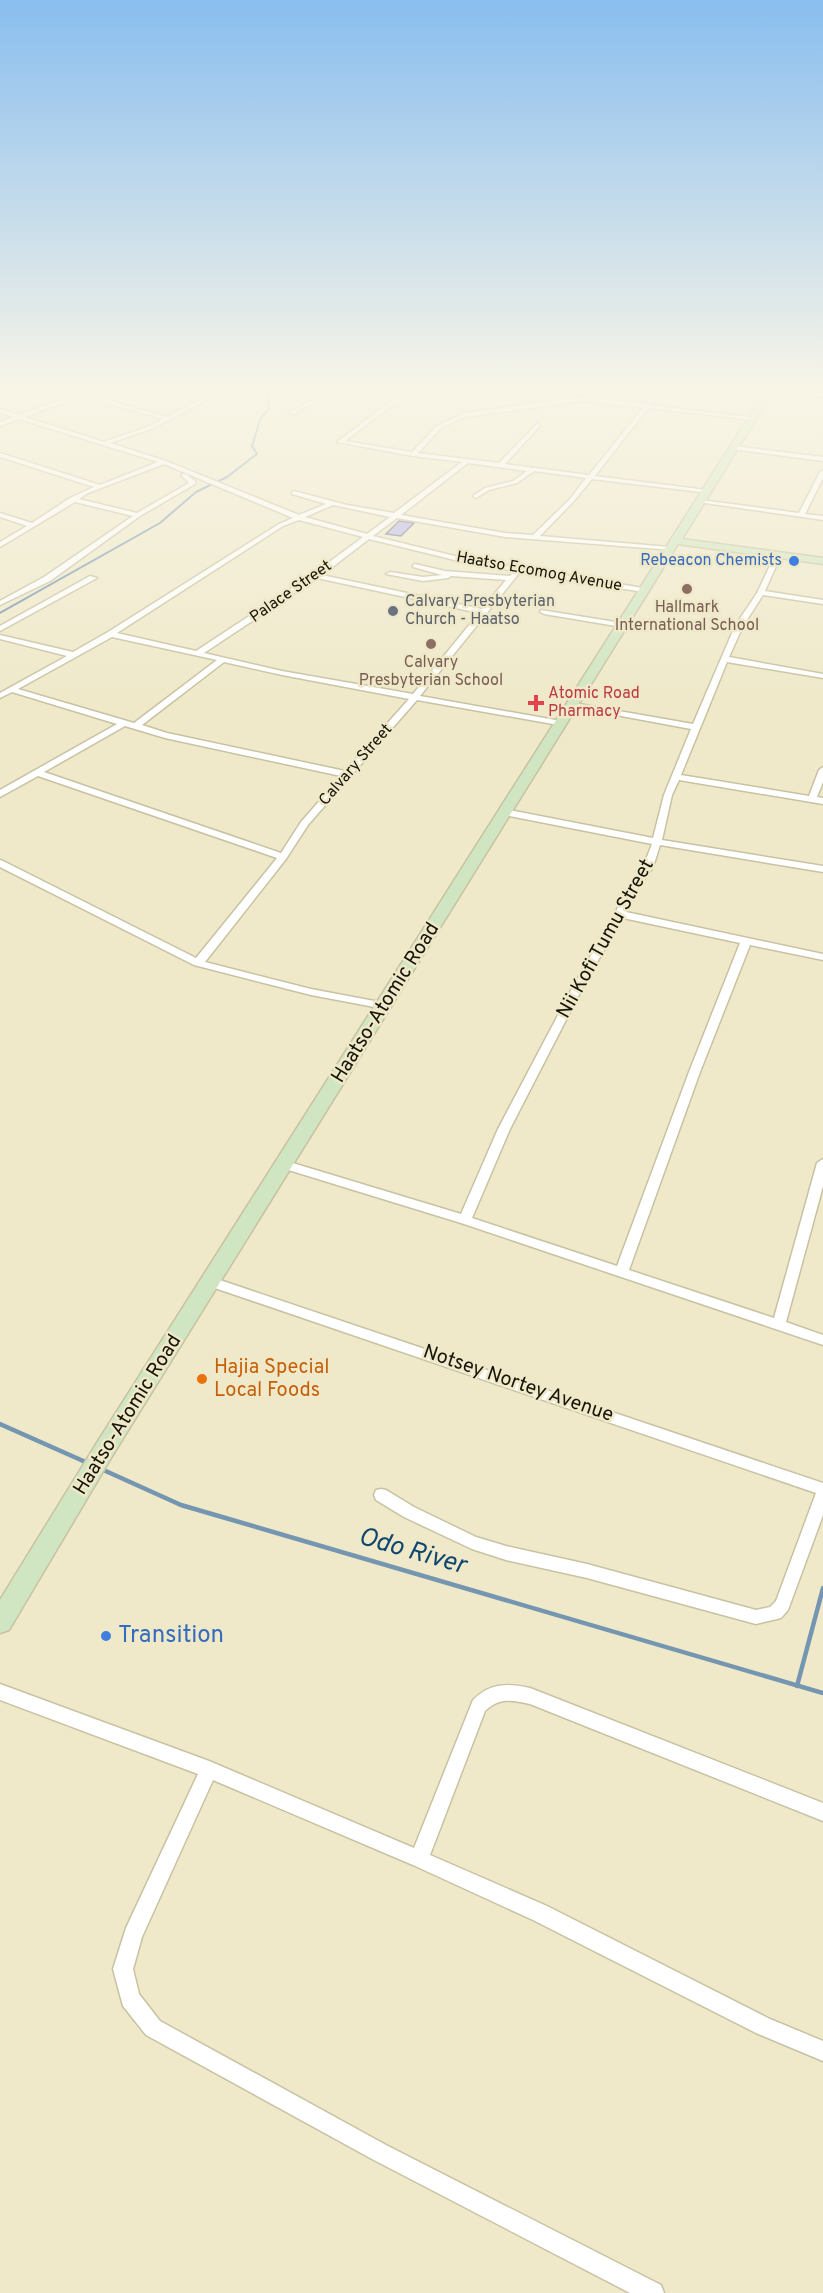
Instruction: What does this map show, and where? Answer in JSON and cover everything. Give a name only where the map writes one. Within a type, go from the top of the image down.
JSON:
[{"type":"main road","name":"Haatso-Atomic Road","points":[[0,1622],[106,1447],[286,1165],[504,812],[573,705],[642,590],[707,492]]},
{"type":"main road","points":[[673,545],[700,545],[823,561]]},
{"type":"street","points":[[0,545],[86,492]]},
{"type":"street","points":[[1,603],[47,579],[138,515],[178,492]]},
{"type":"street","name":"Haatso Ecomog Avenue","points":[[239,492],[297,517],[368,538],[518,570],[642,590]]},
{"type":"street","name":"Palace Street","points":[[197,654],[316,576],[428,492]]},
{"type":"street","points":[[476,496],[482,492]]},
{"type":"street","points":[[534,538],[578,492]]},
{"type":"street","points":[[801,515],[813,492]]},
{"type":"street","points":[[294,493],[397,516],[534,538],[673,545]]},
{"type":"street","points":[[72,499],[138,515]]},
{"type":"street","points":[[701,502],[823,518]]},
{"type":"street","points":[[0,696],[111,634],[297,517],[333,503]]},
{"type":"street","points":[[0,514],[32,525]]},
{"type":"street","name":"Nii Kofi Tumu Street","points":[[465,1220],[504,1129],[581,981],[620,914],[628,893],[648,867],[675,777],[724,659],[739,626],[761,593],[778,555]]},
{"type":"street","points":[[415,566],[461,574],[511,578]]},
{"type":"street","name":"Calvary Street","points":[[198,963],[283,857],[304,824],[414,698],[518,570]]},
{"type":"street","points":[[390,574],[423,579],[461,574]]},
{"type":"street","points":[[316,576],[483,611]]},
{"type":"street","points":[[0,629],[93,578]]},
{"type":"street","points":[[761,593],[823,602]]},
{"type":"street","points":[[544,612],[622,625]]},
{"type":"street","points":[[111,634],[222,660],[561,724]]},
{"type":"street","points":[[0,637],[74,655]]},
{"type":"street","points":[[724,659],[823,676]]},
{"type":"street","points":[[137,725],[222,660]]},
{"type":"street","points":[[13,690],[219,748],[346,774]]},
{"type":"street","points":[[573,705],[696,727]]},
{"type":"street","points":[[0,794],[126,722]]},
{"type":"street","points":[[812,799],[823,770]]},
{"type":"street","points":[[37,773],[283,857]]},
{"type":"street","points":[[675,777],[823,801]]},
{"type":"street","points":[[504,812],[657,842],[823,869]]},
{"type":"street","points":[[0,863],[198,963],[310,992],[385,1006]]},
{"type":"street","points":[[620,914],[823,957]]},
{"type":"street","points":[[621,1273],[707,1037],[732,983],[747,940]]},
{"type":"street","points":[[779,1324],[823,1163]]},
{"type":"street","points":[[286,1165],[465,1220],[823,1340]]},
{"type":"street","name":"Notsey Nortey Avenue","points":[[211,1282],[823,1489]]},
{"type":"street","points":[[381,1495],[419,1517],[472,1542],[506,1553],[587,1571],[756,1617],[776,1613],[782,1605],[823,1494]]},
{"type":"street","points":[[0,1692],[209,1770],[419,1859],[540,1913],[763,2026],[823,2051]]},
{"type":"street","points":[[419,1859],[479,1706],[487,1696],[500,1692],[530,1696],[823,1812]]},
{"type":"street","points":[[209,1770],[133,1935],[123,1969],[130,1999],[153,2028],[369,2147],[653,2293]]},
{"type":"building","points":[[399,521],[414,523],[401,536],[386,534]]},
{"type":"waterway","points":[[0,613],[160,523],[196,492]]},
{"type":"waterway","name":"Odo River","points":[[0,1424],[90,1464]]},
{"type":"waterway","name":"Odo River","points":[[99,1468],[181,1505],[797,1685]]},
{"type":"waterway","points":[[797,1685],[823,1588]]},
{"type":"waterway","name":"Odo River","points":[[797,1685],[823,1693]]},
{"type":"place","name":"Rebeacon Chemists","points":[[794,561]]},
{"type":"place","name":"Hallmark International School","points":[[687,589]]},
{"type":"place","name":"Calvary Presbyterian Church - Haatso","points":[[393,611]]},
{"type":"place","name":"Calvary Presbyterian School","points":[[431,644]]},
{"type":"place","name":"Atomic Road Pharmacy","points":[[536,703]]},
{"type":"place","name":"Hajia Special Local Foods","points":[[202,1379]]},
{"type":"place","name":"Transition","points":[[106,1636]]}]
